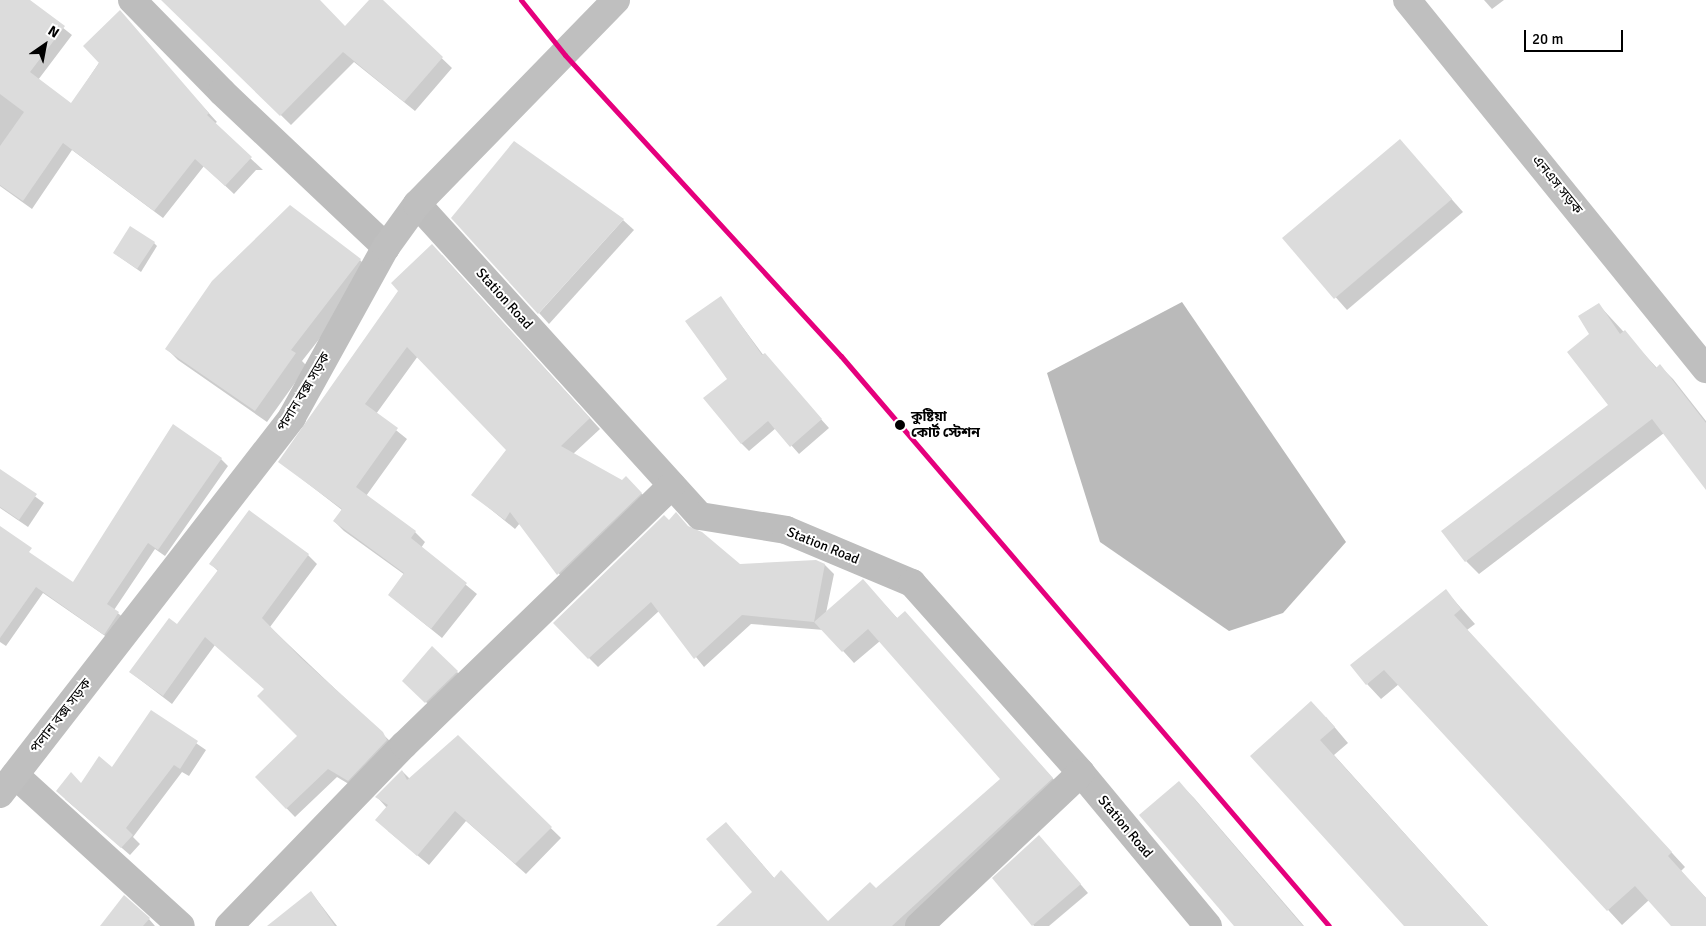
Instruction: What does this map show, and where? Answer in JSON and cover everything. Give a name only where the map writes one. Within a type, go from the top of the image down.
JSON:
[{"type":"main road","name":"পলান বক্স সড়ক","points":[[8,784],[292,417],[386,247],[417,204],[616,0]]},
{"type":"main road","name":"এনএস সড়ক","points":[[1408,0],[1706,369]]},
{"type":"street","points":[[132,0],[222,92],[386,247]]},
{"type":"street","name":"Station Road","points":[[417,204],[700,516],[786,530],[912,583],[1081,774],[1208,926]]},
{"type":"street","points":[[229,926],[404,745],[672,485]]},
{"type":"street","points":[[919,926],[1081,774]]},
{"type":"street","points":[[8,784],[181,926]]},
{"type":"shaded area","points":[[1182,302],[1346,542],[1283,613],[1229,631],[1100,542],[1047,373]]},
{"type":"building","points":[[0,0],[30,0],[65,26],[30,72],[71,103],[99,63],[83,46],[120,10],[209,113],[207,115],[252,157],[225,186],[195,159],[154,211],[63,143],[23,201],[0,185],[0,146],[24,112],[0,94]]},
{"type":"building","points":[[161,0],[320,0],[345,26],[369,0],[383,0],[443,57],[404,102],[343,52],[280,116]]},
{"type":"building","points":[[1400,139],[1452,199],[1334,299],[1282,238]]},
{"type":"building","points":[[514,141],[624,219],[538,314],[451,218]]},
{"type":"building","points":[[290,205],[361,259],[291,350],[296,353],[255,411],[165,349],[212,281]]},
{"type":"building","points":[[130,226],[155,242],[137,269],[113,253]]},
{"type":"building","points":[[432,244],[590,418],[561,446],[622,480],[626,476],[642,493],[557,575],[510,512],[505,520],[471,495],[506,450],[407,347],[365,404],[398,428],[356,487],[416,531],[411,538],[467,583],[431,629],[388,595],[404,573],[333,521],[342,509],[278,462],[398,291],[391,283]]},
{"type":"building","points":[[721,296],[762,355],[765,353],[822,419],[790,447],[768,421],[741,444],[703,398],[727,379],[685,321]]},
{"type":"building","points":[[1599,303],[1620,334],[1625,330],[1656,368],[1660,364],[1706,423],[1706,490],[1652,419],[1465,562],[1441,531],[1608,405],[1567,352],[1589,334],[1578,316]]},
{"type":"building","points":[[173,424],[222,458],[158,550],[148,543],[107,604],[119,612],[104,635],[36,587],[0,638],[0,526],[32,548],[29,552],[73,582]]},
{"type":"building","points":[[0,469],[37,494],[19,520],[0,507]]},
{"type":"building","points":[[249,510],[309,554],[262,618],[301,658],[383,732],[387,740],[348,781],[328,769],[286,809],[255,777],[297,736],[257,696],[264,689],[205,637],[163,696],[129,672],[169,618],[177,624],[218,570],[209,564]]},
{"type":"building","points":[[676,512],[688,526],[702,532],[740,564],[816,560],[825,564],[814,622],[742,615],[694,659],[651,602],[588,659],[553,623],[664,515],[669,520]]},
{"type":"building","points":[[863,579],[897,618],[905,611],[1053,778],[892,926],[716,926],[752,892],[706,839],[726,822],[774,878],[781,870],[828,921],[870,882],[876,888],[1000,779],[868,629],[842,652],[814,622]]},
{"type":"building","points":[[1446,589],[1461,609],[1454,615],[1672,852],[1668,856],[1706,898],[1706,926],[1671,926],[1635,886],[1607,911],[1384,670],[1366,685],[1350,665]]},
{"type":"building","points":[[432,646],[458,671],[425,703],[402,681]]},
{"type":"building","points":[[1311,701],[1335,727],[1320,740],[1488,926],[1404,926],[1250,756]]},
{"type":"building","points":[[151,710],[198,741],[180,769],[174,765],[126,828],[133,835],[121,848],[56,791],[71,772],[81,783],[99,756],[112,767]]},
{"type":"building","points":[[458,735],[552,827],[515,864],[455,811],[417,856],[375,820],[388,805],[375,797],[402,770],[407,780]]},
{"type":"building","points":[[1179,781],[1303,926],[1234,926],[1139,815]]},
{"type":"building","points":[[1039,835],[1081,884],[1032,926],[992,878]]},
{"type":"building","points":[[311,891],[335,926],[267,926]]},
{"type":"building","points":[[124,895],[150,918],[143,926],[100,926]]},
{"type":"transit line","points":[[521,0],[565,55],[841,356],[1329,926]]},
{"type":"place","name":"কুষ্টিয়া কোর্ট স্টেশন","points":[[900,425]]}]
